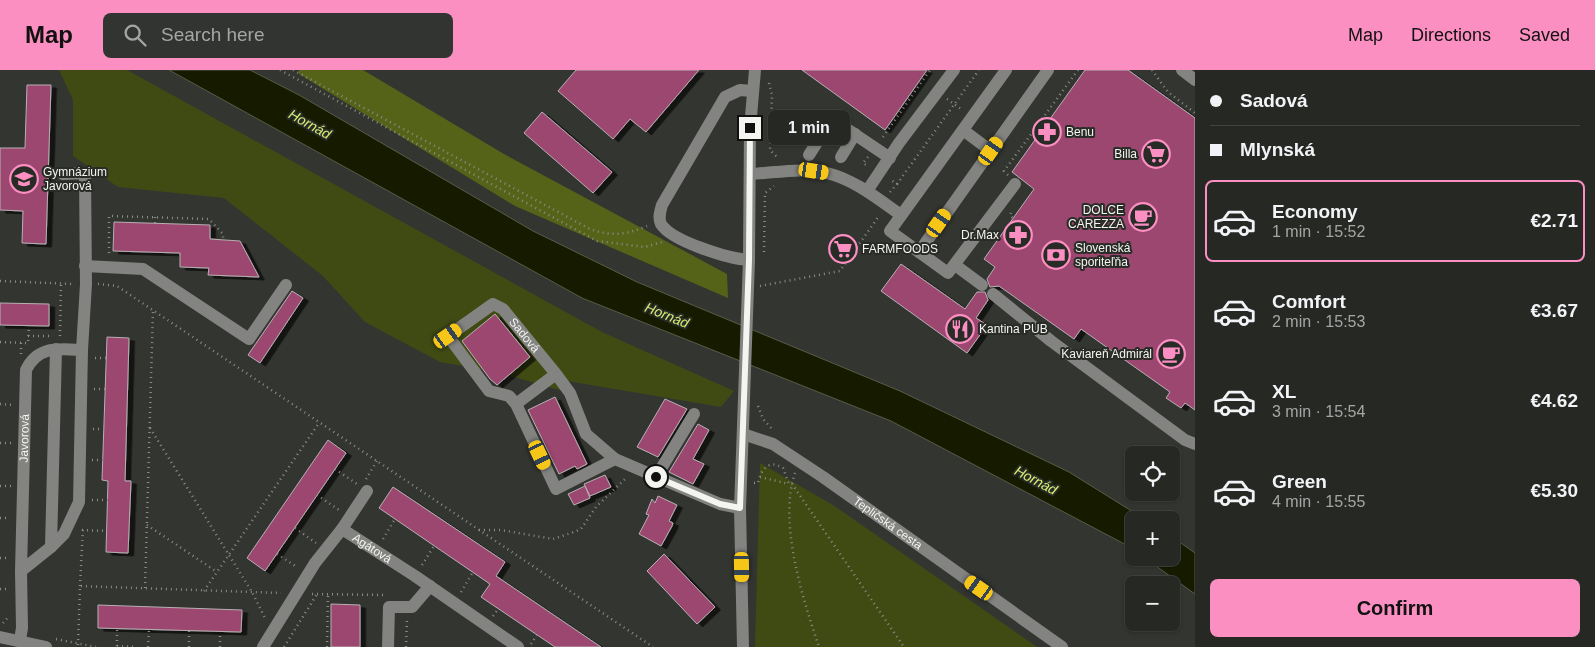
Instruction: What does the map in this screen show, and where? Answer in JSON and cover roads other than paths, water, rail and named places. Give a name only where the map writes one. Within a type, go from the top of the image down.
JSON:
[{"type":"street","points":[[743,647],[740,508],[748,303],[752,91],[755,70]]},
{"type":"street","points":[[867,191],[954,70]]},
{"type":"street","points":[[1006,70],[890,231],[948,274],[1013,180]]},
{"type":"street","points":[[919,252],[1048,70]]},
{"type":"street","points":[[749,260],[727,257],[676,236],[660,222],[662,205],[726,97],[740,90],[752,91]]},
{"type":"street","points":[[809,155],[832,119],[890,158]]},
{"type":"street","points":[[963,130],[991,151]]},
{"type":"street","points":[[841,157],[855,134]]},
{"type":"street","points":[[750,174],[814,171],[828,174],[867,191],[901,215]]},
{"type":"street","points":[[21,571],[64,534],[79,502],[82,350],[86,284],[85,173],[63,174]]},
{"type":"street","points":[[955,265],[982,285]]},
{"type":"street","points":[[86,266],[143,269],[249,339],[286,284]]},
{"type":"street","points":[[993,294],[1059,347],[1185,440],[1195,444]]},
{"type":"street","name":"Sadová","points":[[516,404],[509,396],[489,391],[448,336],[493,304],[503,309],[570,393],[586,434],[616,459],[720,504],[740,508]]},
{"type":"street","points":[[51,547],[56,349]]},
{"type":"street","name":"Javorová","points":[[20,640],[22,628],[21,571],[26,370],[37,354],[56,349],[82,350]]},
{"type":"street","points":[[556,374],[516,404],[556,489],[616,459]]},
{"type":"street","points":[[656,477],[694,414]]},
{"type":"street","name":"Tepličská cesta","points":[[744,434],[780,448],[1062,647]]},
{"type":"street","points":[[342,529],[368,491]]},
{"type":"street","name":"Agátová","points":[[263,647],[295,594],[342,529],[430,586],[518,647]]},
{"type":"street","points":[[388,647],[389,607],[412,607],[430,586]]},
{"type":"street","points":[[0,637],[46,647]]},
{"type":"water","name":"Hornád","points":[[169,70],[250,70],[299,95],[533,231],[637,282],[900,391],[1069,472],[1132,511],[1125,511],[1125,544],[891,421],[582,298]]},
{"type":"water","points":[[1180,542],[1195,553],[1195,594],[1180,583],[1180,576],[1170,576],[1156,566],[1180,566]]},
{"type":"place","name":"Benu","points":[[1047,132]]},
{"type":"place","name":"Billa","points":[[1156,154]]},
{"type":"place","name":"Gymnázium Javorová","points":[[24,179]]},
{"type":"place","name":"DOLCE CAREZZA","points":[[1143,217]]},
{"type":"place","name":"Dr.Max","points":[[1018,235]]},
{"type":"place","name":"FARMFOODS","points":[[843,249]]},
{"type":"place","name":"Slovenská sporiteľňa","points":[[1056,255]]},
{"type":"place","name":"Kantina PUB","points":[[960,329]]},
{"type":"place","name":"Kaviareň Admirál","points":[[1171,354]]}]
